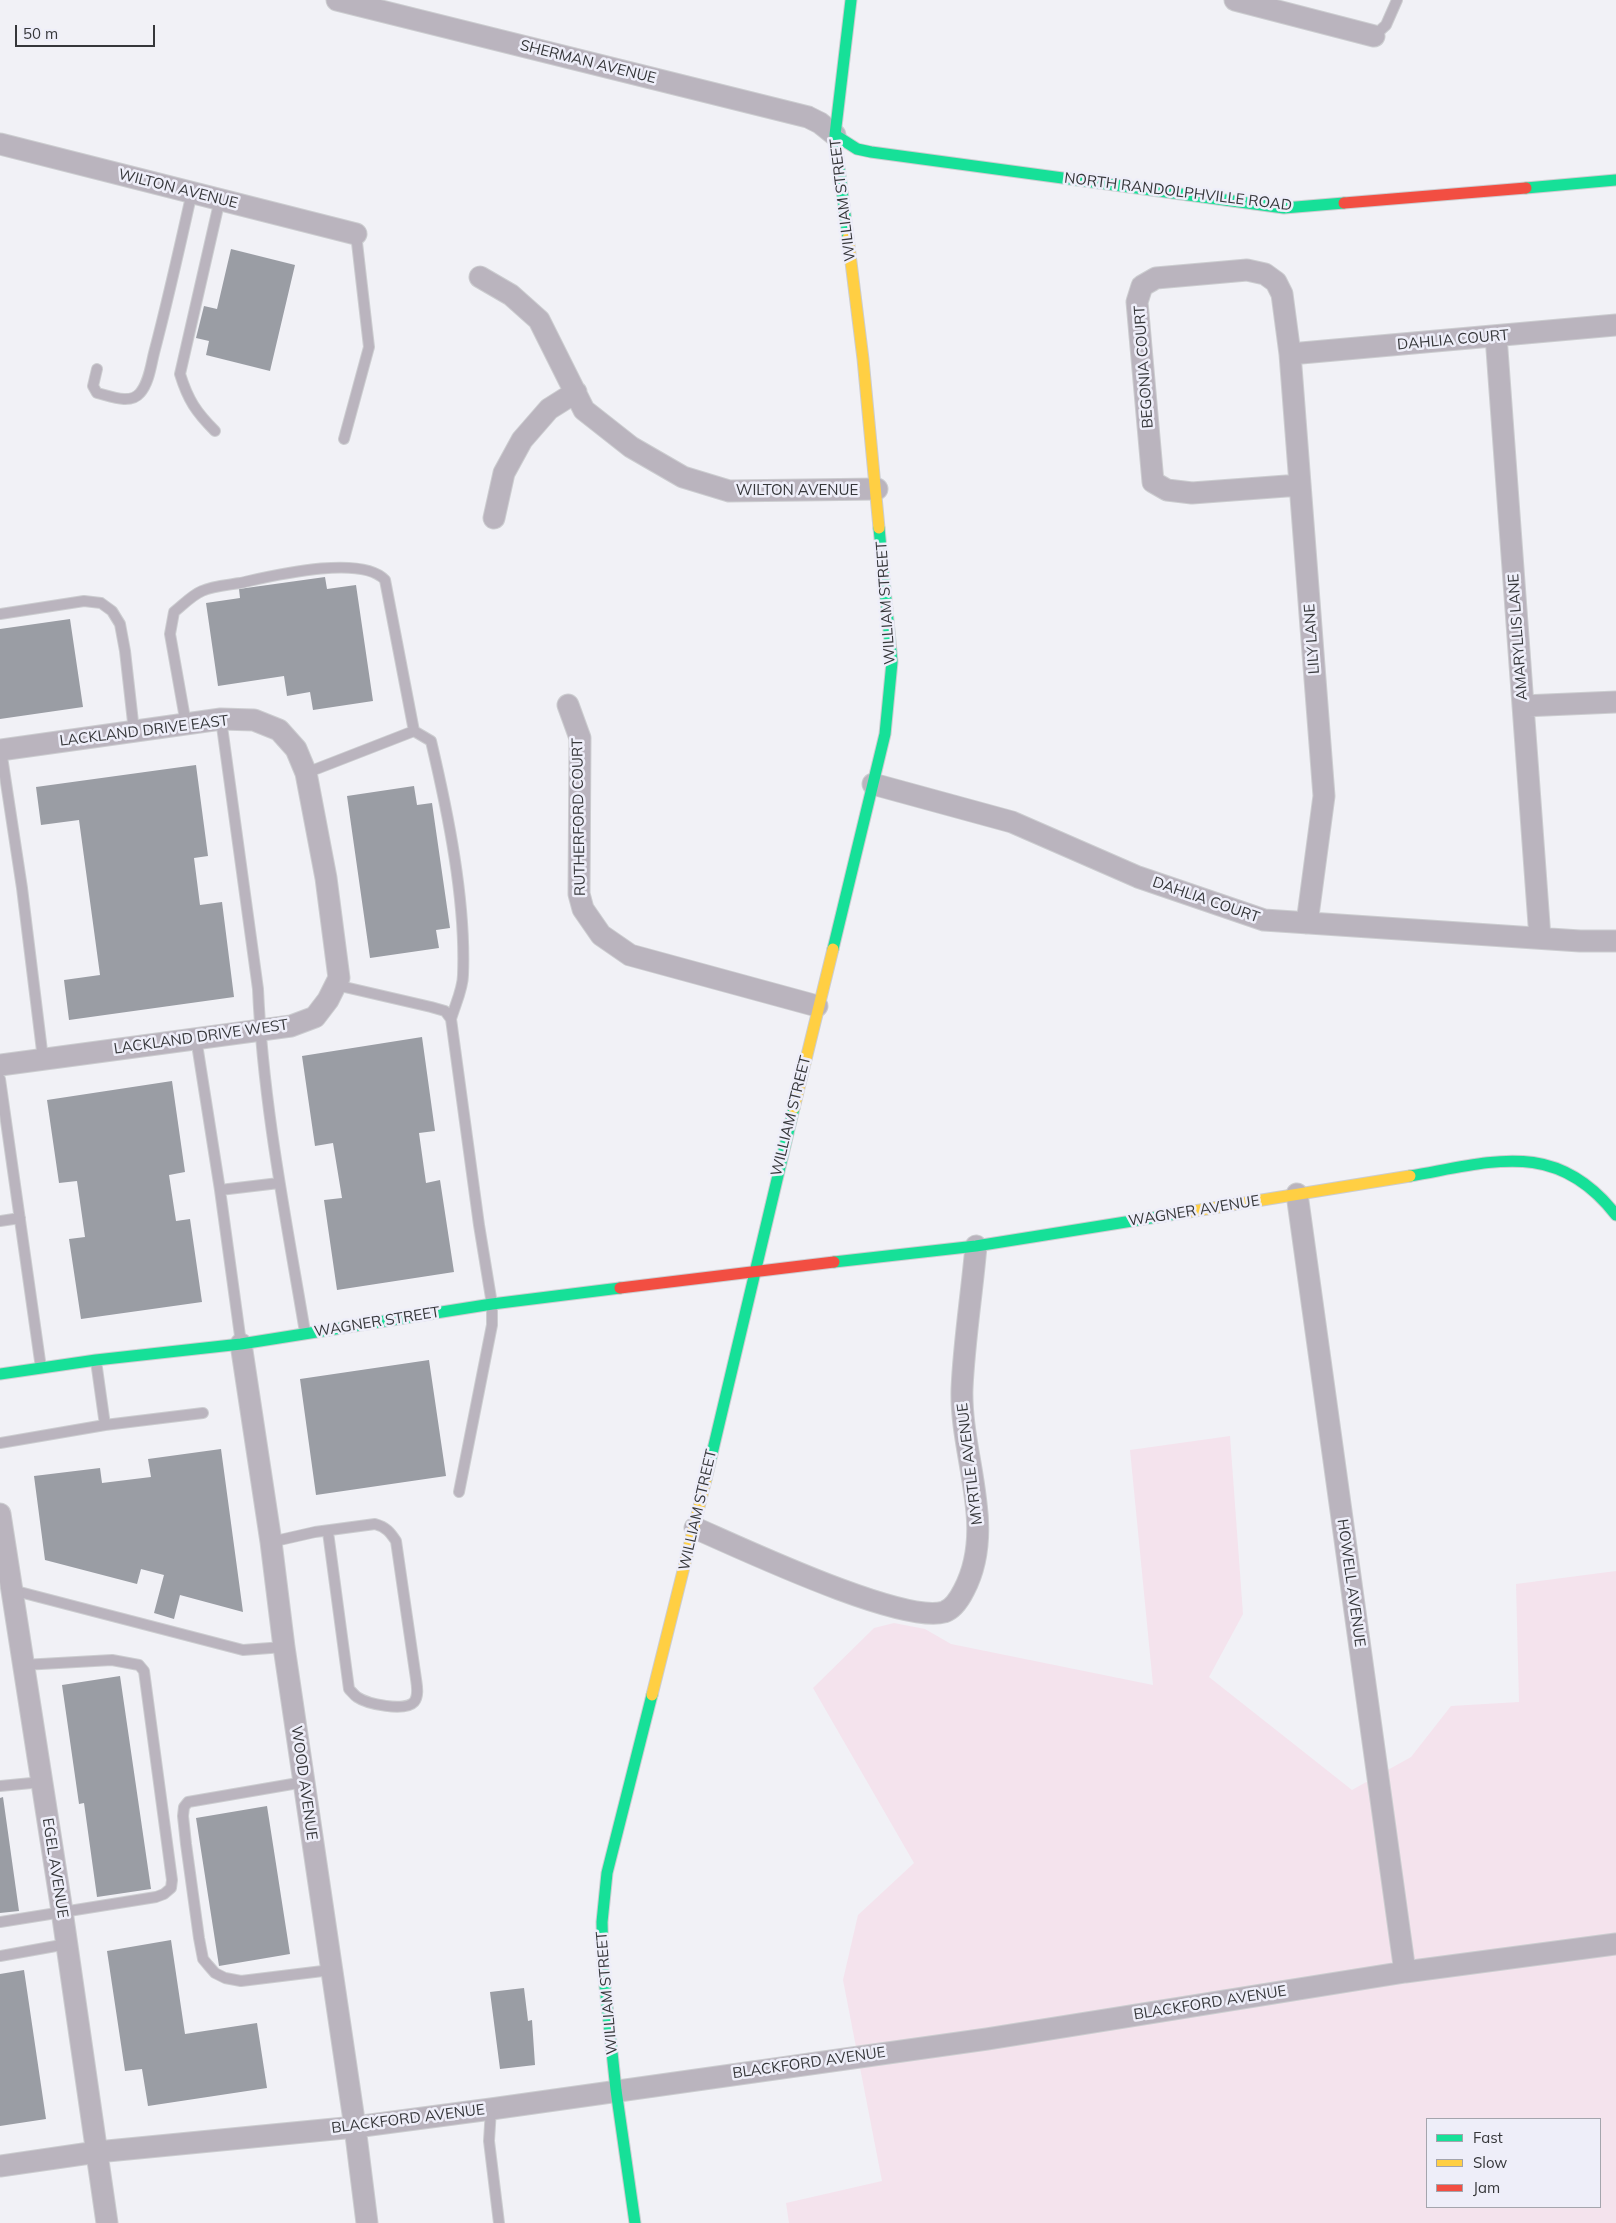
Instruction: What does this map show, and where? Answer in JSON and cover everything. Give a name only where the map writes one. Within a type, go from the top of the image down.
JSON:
[{"type":"street","name":"SHERMAN AVENUE","points":[[337,0],[808,117],[820,123],[834,135]]},
{"type":"street","name":"WILLIAM STREET","points":[[635,2223],[616,2090],[603,1967],[602,1922],[607,1874],[694,1528],[817,1006],[873,784],[884,734],[892,662],[877,490],[834,135],[851,0]]},
{"type":"street","points":[[1235,0],[1374,36]]},
{"type":"street","name":"NORTH RANDOLPHVILLE ROAD","points":[[834,135],[857,149],[871,152],[1284,208],[1616,180]]},
{"type":"street","name":"WILTON AVENUE","points":[[0,144],[356,234]]},
{"type":"street","name":"BEGONIA COURT","points":[[1290,354],[1282,294],[1276,282],[1266,274],[1247,270],[1156,278],[1142,286],[1137,302],[1153,482],[1168,490],[1192,493],[1300,485]]},
{"type":"street","name":"WILTON AVENUE","points":[[480,277],[511,295],[539,320],[584,410],[631,447],[683,477],[729,491],[877,490]]},
{"type":"street","name":"DAHLIA COURT","points":[[1290,354],[1616,325]]},
{"type":"street","name":"AMARYLLIS LANE","points":[[1496,336],[1540,938]]},
{"type":"street","name":"LILY LANE","points":[[1290,354],[1324,796],[1307,923]]},
{"type":"street","points":[[494,518],[504,473],[522,440],[549,409],[576,392]]},
{"type":"street","points":[[1524,706],[1616,702]]},
{"type":"street","name":"RUTHERFORD COURT","points":[[568,705],[580,738],[579,894],[583,909],[600,935],[630,955],[817,1006]]},
{"type":"street","name":"LACKLAND DRIVE EAST","points":[[0,750],[222,719],[254,720],[278,730],[296,749],[306,773],[326,878]]},
{"type":"street","name":"DAHLIA COURT","points":[[873,784],[1012,822],[1138,877],[1264,920],[1540,938],[1616,941]]},
{"type":"street","name":"LACKLAND DRIVE WEST","points":[[0,1065],[291,1026],[315,1017],[328,1000],[339,978],[326,878]]},
{"type":"street","name":"WAGNER AVENUE","points":[[754,1271],[976,1246],[1488,1163],[1524,1160],[1557,1168],[1592,1190],[1616,1215]]},
{"type":"street","name":"HOWELL AVENUE","points":[[1297,1194],[1405,1972]]},
{"type":"street","name":"MYRTLE AVENUE","points":[[694,1528],[827,1584],[868,1599],[911,1610],[945,1612],[954,1605],[971,1577],[979,1538],[963,1422],[962,1389],[976,1246]]},
{"type":"street","name":"WAGNER STREET","points":[[0,1374],[96,1360],[241,1344],[492,1304],[754,1271]]},
{"type":"street","name":"WOOD AVENUE","points":[[241,1344],[355,2127],[367,2223]]},
{"type":"street","name":"EGEL AVENUE","points":[[0,1514],[8,1581],[62,1911],[107,2223]]},
{"type":"street","name":"BLACKFORD AVENUE","points":[[0,2166],[97,2152],[355,2127],[491,2109],[996,2037],[1405,1972],[1616,1944]]},
{"type":"lane","points":[[1374,36],[1386,25],[1397,0]]},
{"type":"lane","points":[[96,369],[93,386],[97,393],[132,399],[141,392],[156,344],[192,192]]},
{"type":"lane","points":[[215,430],[197,413],[187,395],[180,374],[220,199]]},
{"type":"lane","points":[[344,439],[369,348],[356,234]]},
{"type":"lane","points":[[186,724],[170,634],[174,612],[202,590],[287,574],[332,568],[366,569],[379,574],[385,580],[414,731],[431,741],[442,789],[460,898],[463,976],[452,1019],[479,1225],[492,1304],[492,1325],[459,1492]]},
{"type":"lane","points":[[0,614],[84,601],[101,603],[112,611],[120,624],[125,651],[134,731]]},
{"type":"lane","points":[[222,719],[258,989],[260,1030],[280,1183],[305,1333]]},
{"type":"lane","points":[[306,773],[414,731]]},
{"type":"lane","points":[[0,750],[22,888],[43,1059]]},
{"type":"lane","points":[[336,985],[445,1011],[452,1019]]},
{"type":"lane","points":[[196,1038],[220,1190],[241,1344]]},
{"type":"lane","points":[[0,1079],[41,1368]]},
{"type":"lane","points":[[220,1190],[280,1183]]},
{"type":"lane","points":[[0,1221],[20,1218]]},
{"type":"lane","points":[[96,1360],[105,1426]]},
{"type":"lane","points":[[0,1443],[203,1413]]},
{"type":"lane","points":[[271,1542],[315,1532],[328,1532],[357,1526],[375,1524],[384,1526],[396,1541],[418,1694],[414,1702],[409,1705],[393,1708],[358,1698],[349,1689],[340,1637],[328,1532]]},
{"type":"lane","points":[[8,1581],[243,1650],[284,1647]]},
{"type":"lane","points":[[0,1922],[156,1897],[164,1894],[171,1888],[172,1880],[144,1671],[139,1665],[127,1661],[112,1660],[23,1665]]},
{"type":"lane","points":[[0,1786],[42,1782]]},
{"type":"lane","points":[[304,1782],[188,1802],[184,1807],[186,1844],[199,1938],[203,1959],[215,1973],[225,1978],[240,1981],[332,1970]]},
{"type":"lane","points":[[0,1956],[67,1944]]},
{"type":"lane","points":[[491,2109],[488,2141],[499,2223]]},
{"type":"shaded area","points":[[1230,1436],[1243,1614],[1209,1677],[1352,1790],[1411,1757],[1451,1706],[1519,1702],[1516,1584],[1616,1571],[1616,2223],[789,2223],[786,2203],[882,2181],[843,1980],[858,1915],[914,1863],[813,1688],[874,1628],[894,1623],[925,1629],[951,1644],[1153,1685],[1130,1450]]},
{"type":"building","points":[[231,249],[295,265],[270,371],[206,355],[209,341],[196,338],[204,306],[217,309]]},
{"type":"building","points":[[325,577],[327,589],[356,585],[373,701],[313,710],[310,692],[287,696],[284,676],[218,686],[206,603],[240,598],[239,589]]},
{"type":"building","points":[[70,619],[83,707],[0,719],[0,629]]},
{"type":"building","points":[[196,765],[208,856],[194,858],[200,905],[222,902],[234,997],[69,1020],[64,980],[100,975],[79,820],[41,825],[36,787]]},
{"type":"building","points":[[414,786],[417,805],[432,803],[450,928],[436,930],[439,948],[370,958],[347,796]]},
{"type":"building","points":[[422,1037],[435,1131],[419,1133],[426,1183],[440,1180],[454,1272],[337,1290],[324,1200],[342,1198],[333,1143],[315,1146],[302,1056]]},
{"type":"building","points":[[172,1081],[185,1172],[169,1175],[176,1221],[190,1219],[202,1302],[81,1319],[69,1239],[85,1237],[77,1181],[59,1183],[47,1100]]},
{"type":"building","points":[[429,1360],[446,1476],[316,1495],[300,1379]]},
{"type":"building","points":[[221,1449],[243,1612],[180,1595],[174,1619],[154,1613],[164,1575],[141,1569],[137,1584],[45,1560],[34,1476],[100,1468],[102,1483],[151,1477],[148,1459]]},
{"type":"building","points":[[120,1676],[151,1889],[97,1897],[84,1803],[79,1804],[62,1685]]},
{"type":"building","points":[[3,1797],[19,1911],[0,1913],[0,1798]]},
{"type":"building","points":[[267,1806],[290,1954],[219,1966],[196,1818]]},
{"type":"building","points":[[171,1940],[185,2034],[257,2023],[267,2088],[148,2106],[142,2069],[125,2071],[107,1951]]},
{"type":"building","points":[[24,1970],[46,2119],[0,2126],[0,1974]]},
{"type":"building","points":[[524,1988],[528,2021],[532,2020],[535,2065],[500,2069],[490,1992]]},
{"type":"traffic: fast","points":[[848,238],[835,135],[851,0]]},
{"type":"traffic: fast","points":[[835,135],[857,149],[871,152],[1284,208],[1344,203]]},
{"type":"traffic: fast","points":[[1526,188],[1616,180]]},
{"type":"traffic: fast","points":[[833,949],[885,734],[892,662],[879,528]]},
{"type":"traffic: fast","points":[[706,1479],[794,1108]]},
{"type":"traffic: fast","points":[[1410,1176],[1495,1162],[1521,1161],[1546,1165],[1570,1174],[1593,1191],[1616,1215]]},
{"type":"traffic: fast","points":[[834,1262],[976,1246],[1182,1213]]},
{"type":"traffic: fast","points":[[0,1374],[96,1360],[241,1344],[492,1304],[620,1288]]},
{"type":"traffic: fast","points":[[635,2223],[616,2090],[603,1967],[602,1922],[607,1873],[652,1695]]},
{"type":"traffic: slow","points":[[848,238],[863,359],[879,528]]},
{"type":"traffic: slow","points":[[794,1108],[833,949]]},
{"type":"traffic: slow","points":[[1182,1213],[1410,1176]]},
{"type":"traffic: slow","points":[[652,1695],[706,1479]]},
{"type":"traffic: jam","points":[[1344,203],[1526,188]]},
{"type":"traffic: jam","points":[[620,1288],[834,1262]]}]
